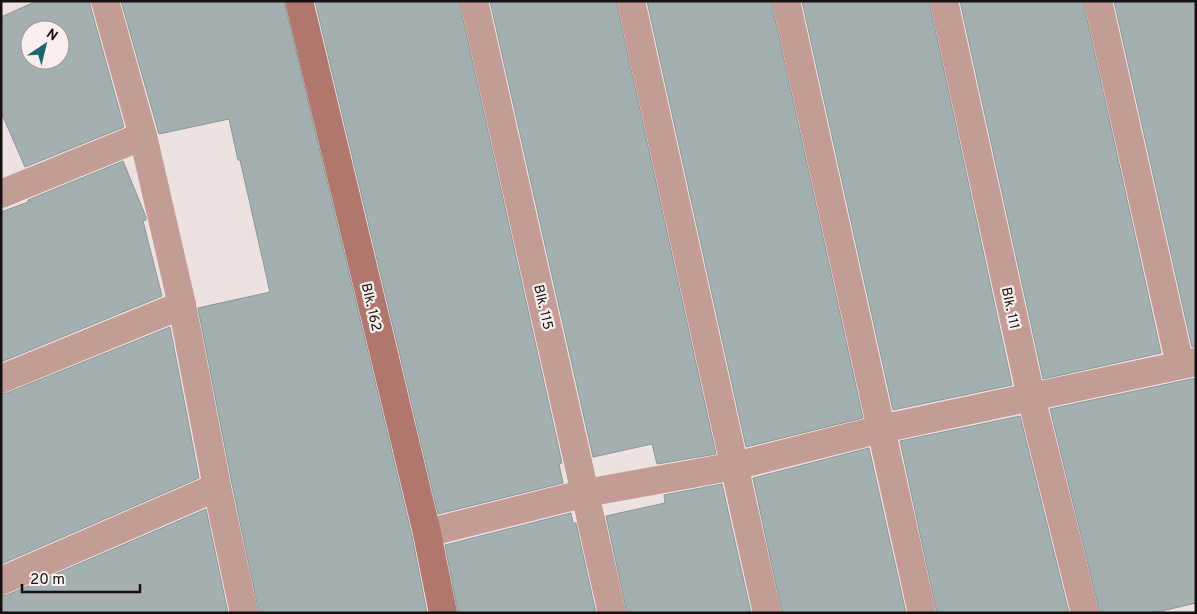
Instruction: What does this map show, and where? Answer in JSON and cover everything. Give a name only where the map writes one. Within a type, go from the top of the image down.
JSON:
[{"type":"street","points":[[105,1],[143,136],[182,305],[244,613]]},
{"type":"street","name":"Blk. 162","points":[[299,1],[427,533],[444,613]]},
{"type":"street","name":"Blk. 115","points":[[474,1],[612,613]]},
{"type":"street","points":[[631,1],[767,613]]},
{"type":"street","points":[[786,1],[922,613]]},
{"type":"street","name":"Blk. 111","points":[[944,1],[1031,397],[1085,613]]},
{"type":"street","points":[[427,533],[586,493],[735,466],[881,429],[1188,364],[1098,1]]},
{"type":"street","points":[[1,194],[143,136]]},
{"type":"street","points":[[1,379],[182,305]]},
{"type":"street","points":[[1,581],[218,487]]},
{"type":"building","points":[[37,1],[90,1],[124,127],[25,167],[1,112],[1,17]]},
{"type":"building","points":[[121,1],[284,1],[412,536],[427,613],[259,613],[198,308],[270,292],[229,119],[159,134]]},
{"type":"building","points":[[315,1],[459,1],[562,463],[559,464],[563,483],[438,514]]},
{"type":"building","points":[[490,1],[616,1],[716,454],[657,464],[652,444],[593,457]]},
{"type":"building","points":[[647,1],[771,1],[863,418],[746,447]]},
{"type":"building","points":[[802,1],[929,1],[1012,385],[893,410]]},
{"type":"building","points":[[960,1],[1083,1],[1161,353],[1043,379]]},
{"type":"building","points":[[1114,1],[1196,1],[1196,347],[1192,347]]},
{"type":"building","points":[[123,161],[146,217],[146,220],[143,221],[162,296],[1,362],[1,212]]},
{"type":"building","points":[[170,327],[199,478],[1,564],[1,394]]},
{"type":"building","points":[[1196,378],[1196,603],[1153,613],[1100,613],[1050,409]]},
{"type":"building","points":[[1020,416],[1069,613],[937,613],[900,441]]},
{"type":"building","points":[[869,448],[906,613],[782,613],[753,478]]},
{"type":"building","points":[[722,484],[751,613],[627,613],[606,516],[665,503],[664,495]]},
{"type":"building","points":[[206,509],[228,613],[1,613],[1,596]]},
{"type":"building","points":[[571,513],[573,523],[576,523],[596,613],[458,613],[445,545]]}]
